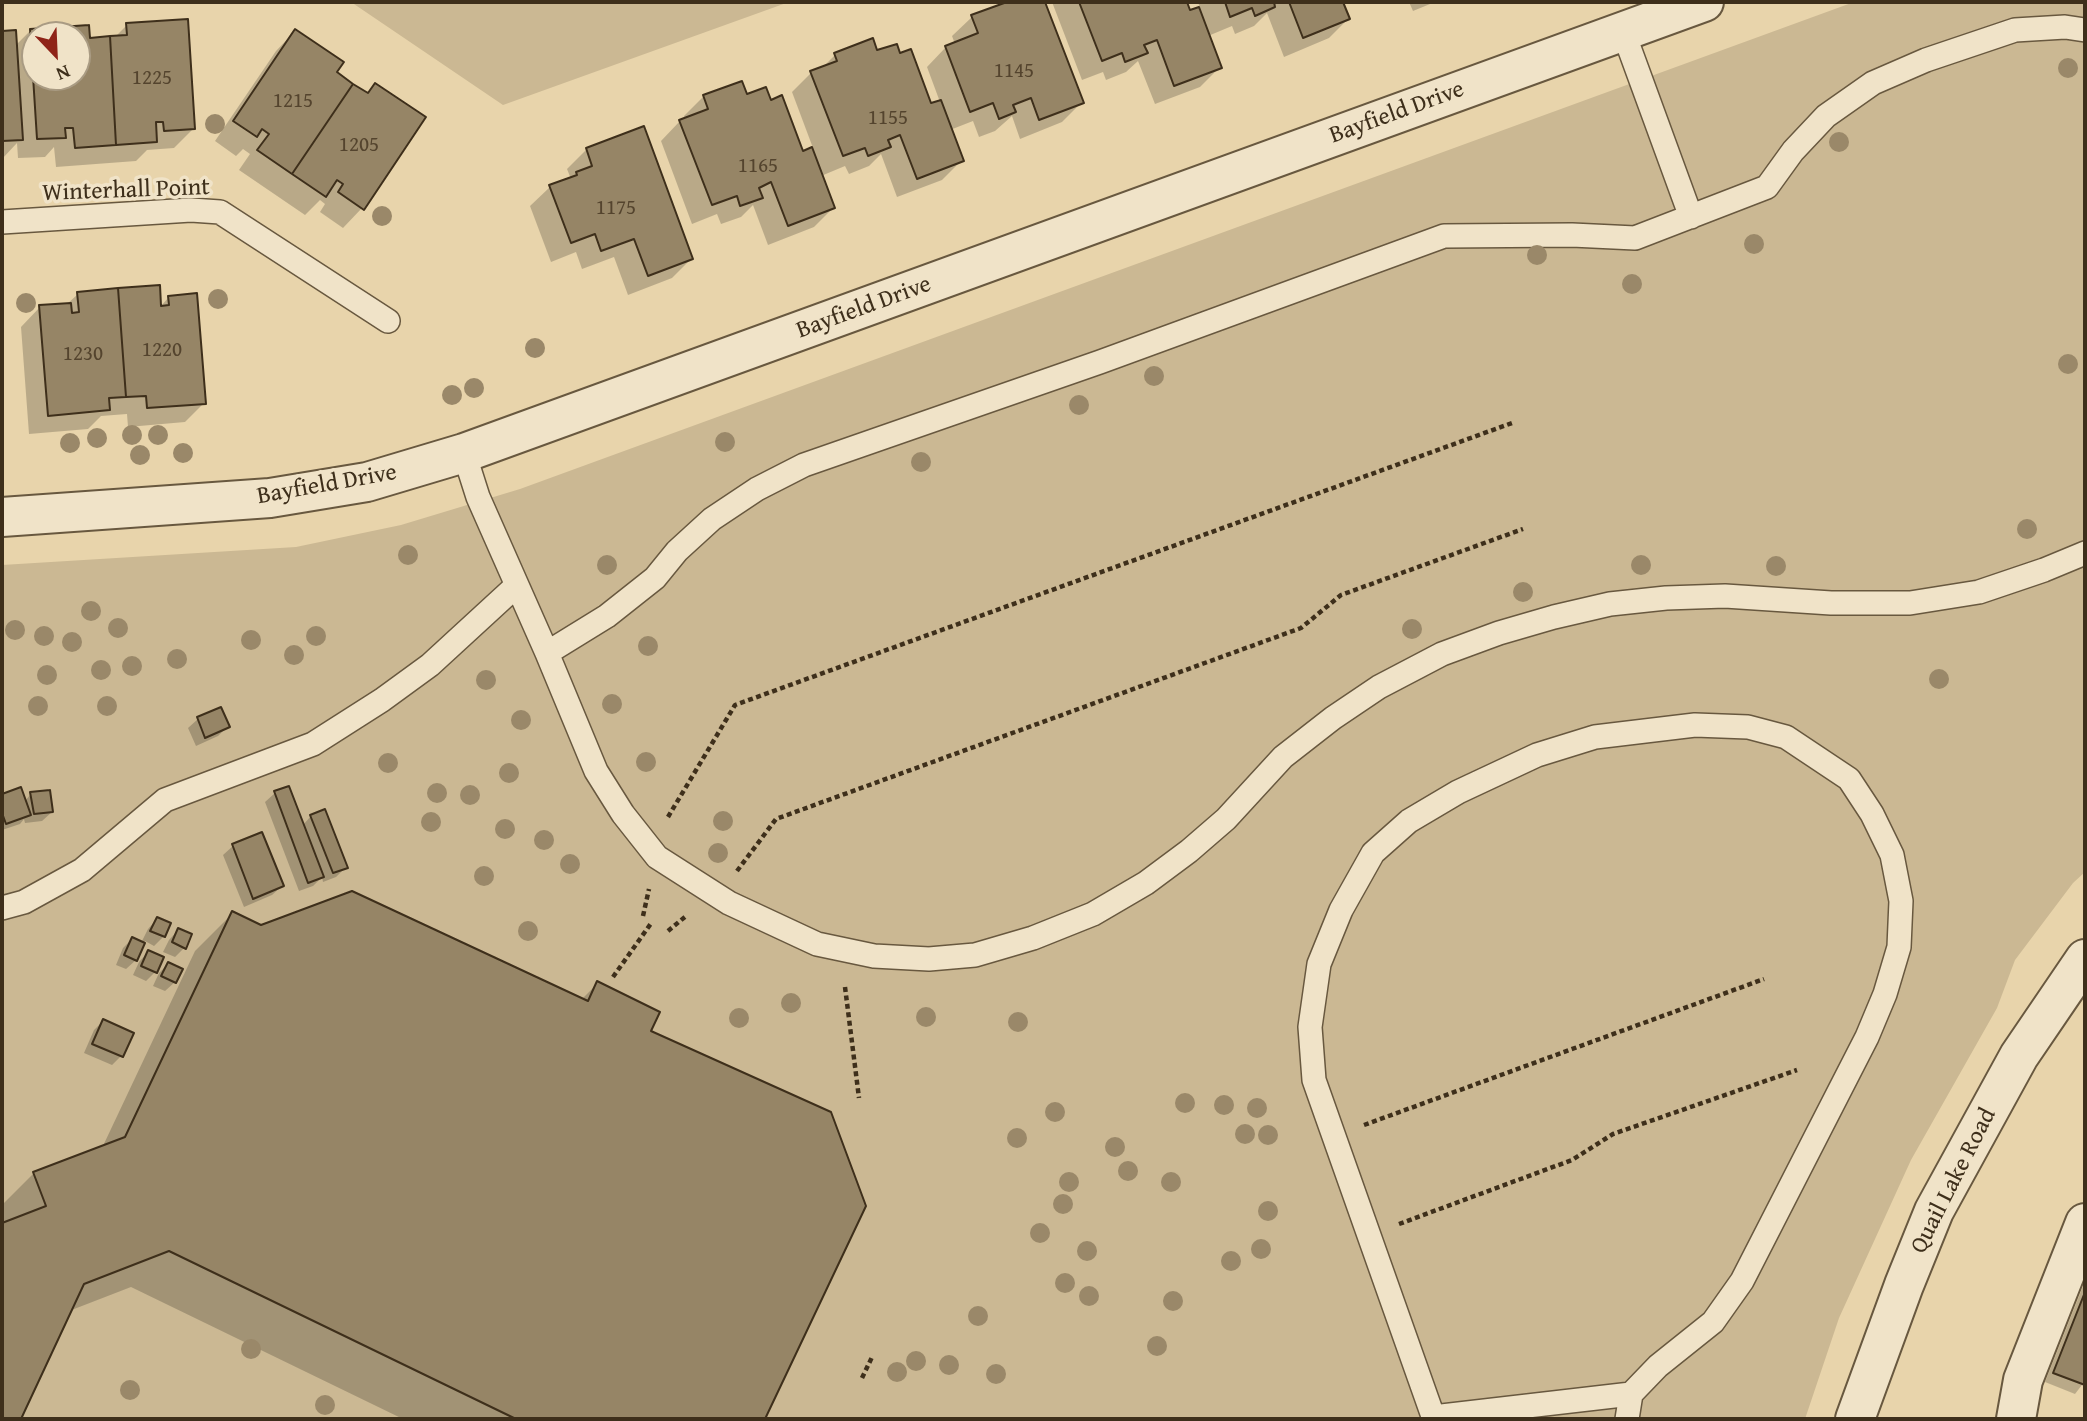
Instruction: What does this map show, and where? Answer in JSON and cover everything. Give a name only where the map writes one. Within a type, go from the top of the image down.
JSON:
[{"type":"street","name":"Bayfield Drive","points":[[2,517],[270,498],[366,482],[464,453],[1704,2]]},
{"type":"street","name":"Quail Lake Road","points":[[1855,1419],[1934,1211],[2019,1056],[2085,958]]},
{"type":"street","points":[[2016,1419],[2023,1380],[2085,1223]]},
{"type":"lane","points":[[547,653],[607,617],[655,578],[677,551],[712,519],[757,489],[804,465],[1100,362],[1444,236],[1636,238],[1767,187],[1793,151],[1826,116],[1873,83],[1926,60],[2015,30],[2064,27],[2085,30]]},
{"type":"lane","points":[[1623,31],[1691,217]]},
{"type":"lane","name":"Winterhall Point","points":[[2,222],[191,210],[220,212],[388,321]]},
{"type":"lane","points":[[464,453],[478,497],[596,771],[623,814],[657,857],[713,893],[817,944],[874,956],[929,959],[975,955],[1033,938],[1093,914],[1146,883],[1189,851],[1226,818],[1283,757],[1332,718],[1379,687],[1442,654],[1499,633],[1610,604],[1667,598],[1725,596],[1831,603],[1910,603],[1979,592],[2085,553]]},
{"type":"lane","points":[[2,908],[24,902],[82,870],[165,800],[313,744],[382,700],[430,665],[516,586]]},
{"type":"lane","points":[[1627,1419],[1631,1394],[1658,1366],[1713,1322],[1742,1281],[1867,1037],[1885,994],[1899,947],[1901,901],[1892,855],[1872,814],[1849,779],[1786,737],[1748,727],[1695,725],[1595,737],[1536,755],[1458,792],[1409,821],[1373,853],[1340,910],[1319,964],[1310,1027],[1314,1080],[1434,1418],[1631,1394]]},
{"type":"path","points":[[643,916],[666,820],[735,705],[1512,423]]},
{"type":"path","points":[[667,931],[734,876],[776,819],[1301,628],[1341,596],[1523,529]]},
{"type":"path","points":[[613,977],[652,922]]},
{"type":"path","points":[[1334,1136],[1764,979]]},
{"type":"path","points":[[845,987],[859,1098]]},
{"type":"path","points":[[1371,1243],[1389,1227],[1572,1160],[1613,1134],[1797,1070]]},
{"type":"path","points":[[862,1378],[873,1355]]},
{"type":"shaded area","points":[[351,2],[789,2],[503,105]]},
{"type":"shaded area","points":[[1854,2],[2085,2],[2085,872],[2073,883],[2015,960],[1997,1008],[1911,1160],[1839,1318],[1805,1419],[2,1419],[2,565],[296,547],[401,525],[520,489]]},
{"type":"building","points":[[1007,2],[1045,2],[1084,103],[1039,120],[1031,98],[1013,105],[1016,112],[999,119],[993,103],[970,112],[945,46],[978,33],[971,15]]},
{"type":"building","points":[[1079,2],[1187,2],[1190,10],[1199,7],[1222,68],[1174,86],[1157,40],[1144,45],[1148,53],[1125,62],[1122,53],[1102,61]]},
{"type":"building","points":[[1225,2],[1274,2],[1275,7],[1255,16],[1252,8],[1230,17]]},
{"type":"building","points":[[1289,2],[1343,2],[1350,19],[1303,38]]},
{"type":"building","points":[[188,19],[195,129],[164,131],[163,122],[156,122],[157,142],[116,145],[110,36],[127,35],[126,23]]},
{"type":"building","points":[[295,29],[344,62],[337,72],[353,84],[292,174],[257,150],[269,134],[262,129],[257,137],[233,121]]},
{"type":"building","points":[[16,30],[23,140],[2,141],[2,31]]},
{"type":"building","points":[[110,36],[116,145],[75,148],[73,128],[65,128],[66,138],[37,139],[34,91],[91,91],[91,38]]},
{"type":"building","points":[[873,38],[877,50],[897,44],[900,53],[911,49],[931,103],[941,100],[964,161],[917,179],[900,135],[888,140],[891,147],[868,156],[865,148],[843,156],[810,71],[837,61],[834,53]]},
{"type":"building","points":[[742,81],[747,94],[766,87],[771,100],[782,95],[803,151],[812,147],[835,208],[788,226],[771,182],[759,188],[763,198],[740,206],[737,196],[712,205],[679,120],[708,109],[703,95]]},
{"type":"building","points":[[375,83],[426,117],[364,210],[338,192],[343,184],[337,180],[326,197],[292,174],[353,84],[368,93]]},
{"type":"building","points":[[644,126],[693,259],[648,276],[634,239],[601,251],[595,234],[571,243],[549,185],[577,175],[576,172],[592,166],[586,148]]},
{"type":"building","points":[[160,285],[161,306],[169,305],[168,296],[197,293],[206,404],[147,408],[146,396],[126,397],[118,288]]},
{"type":"building","points":[[118,288],[126,397],[109,398],[110,410],[48,416],[39,305],[71,303],[72,313],[79,312],[77,292]]},
{"type":"building","points":[[221,707],[230,727],[205,738],[197,717]]},
{"type":"building","points":[[289,786],[324,877],[308,883],[274,791]]},
{"type":"building","points":[[21,787],[31,815],[6,824],[2,813],[2,794]]},
{"type":"building","points":[[50,790],[53,812],[34,814],[30,792]]},
{"type":"building","points":[[325,809],[348,868],[333,873],[310,815]]},
{"type":"building","points":[[262,832],[284,886],[253,899],[232,844]]},
{"type":"building","points":[[352,891],[588,1001],[597,981],[660,1012],[651,1031],[831,1112],[866,1206],[765,1419],[516,1419],[169,1251],[84,1284],[21,1419],[2,1419],[2,1223],[46,1206],[33,1172],[125,1137],[232,911],[261,925]]},
{"type":"building","points":[[157,917],[171,923],[165,937],[150,931]]},
{"type":"building","points":[[178,928],[192,934],[186,949],[172,942]]},
{"type":"building","points":[[132,937],[145,943],[137,961],[124,955]]},
{"type":"building","points":[[148,950],[164,957],[157,973],[141,966]]},
{"type":"building","points":[[168,962],[183,969],[176,983],[161,976]]},
{"type":"building","points":[[103,1019],[134,1033],[123,1057],[92,1044]]},
{"type":"building","points":[[2085,1292],[2085,1385],[2053,1373]]}]
